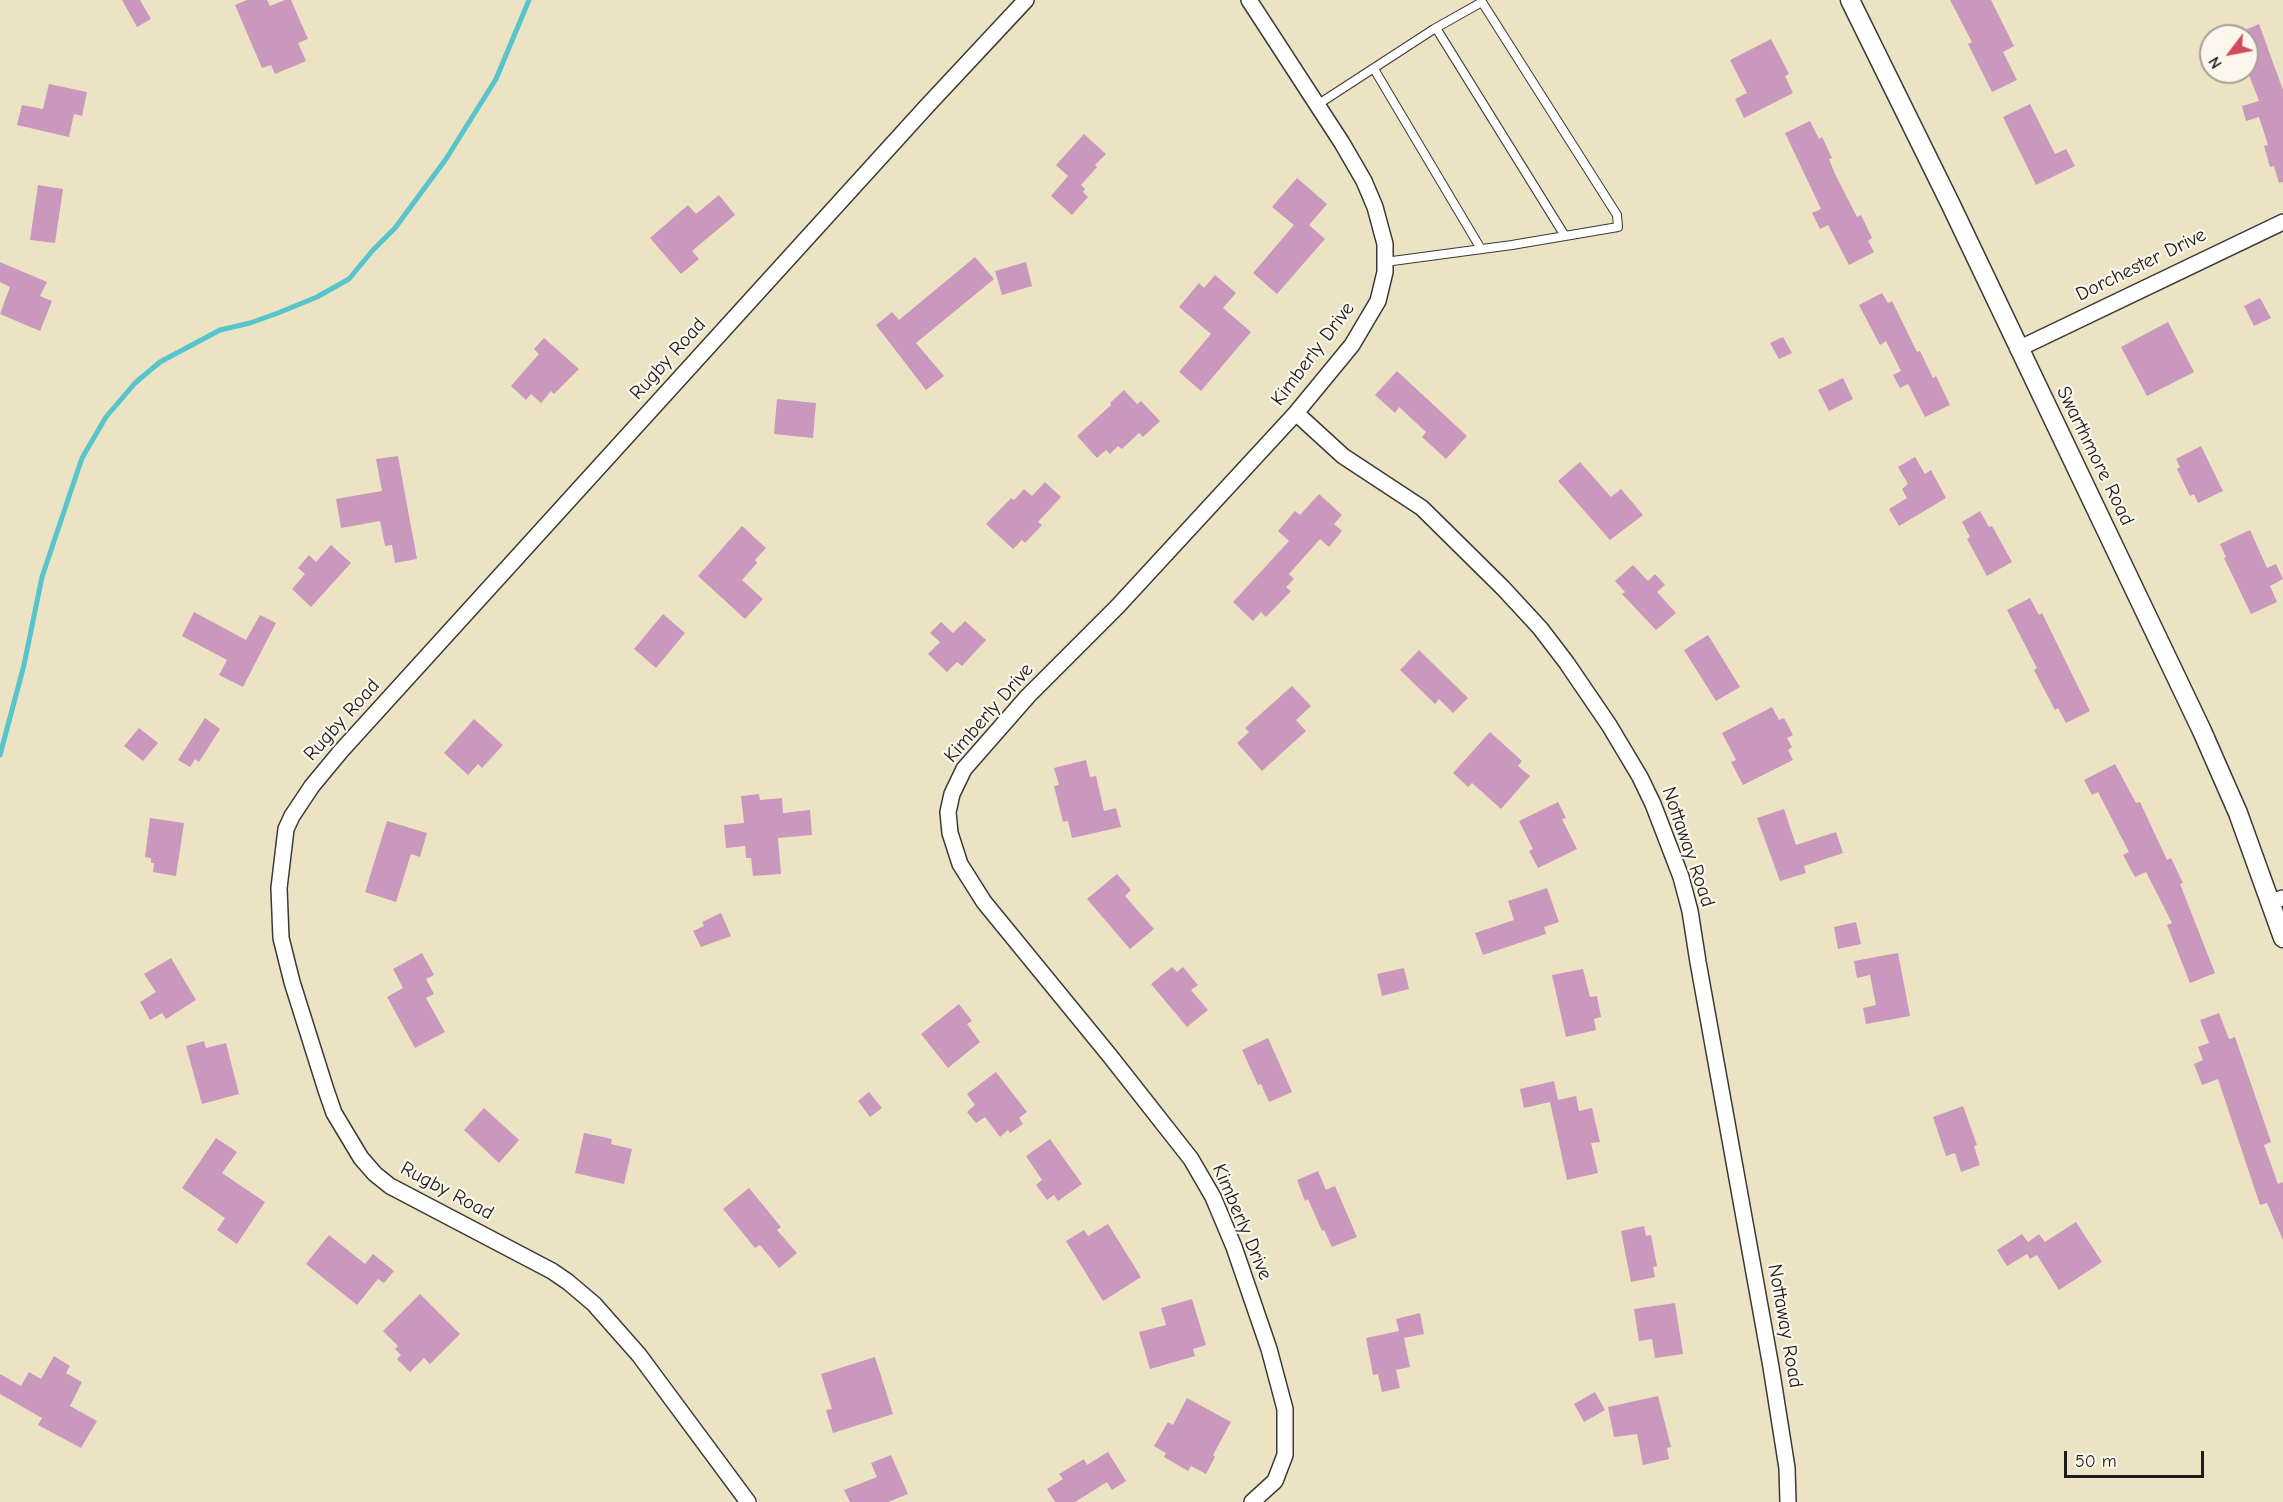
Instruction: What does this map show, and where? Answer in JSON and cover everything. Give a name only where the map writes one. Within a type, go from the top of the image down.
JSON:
[{"type":"street","name":"Rugby Road","points":[[748,1502],[639,1355],[594,1304],[552,1271],[390,1186],[361,1158],[334,1113],[292,982],[281,938],[279,888],[286,829],[312,786],[341,751],[1026,0]]},
{"type":"street","name":"Kimberly Drive","points":[[1249,0],[1359,172],[1375,207],[1385,244],[1385,272],[1378,301],[1352,345],[1296,414],[1117,608],[1028,696],[971,760],[952,794],[948,812],[950,833],[960,864],[984,902],[1184,1150],[1213,1197],[1234,1246],[1269,1348],[1285,1409],[1286,1455],[1275,1481],[1252,1502]]},
{"type":"street","name":"Swarthmore Road","points":[[1850,0],[1950,203],[2206,741],[2277,900],[2283,938]]},
{"type":"street","name":"Dorchester Drive","points":[[2018,349],[2283,222]]},
{"type":"street","name":"Nottaway Road","points":[[1296,414],[1343,456],[1422,508],[1503,588],[1534,621],[1566,662],[1641,777],[1681,877],[1690,911],[1771,1367],[1787,1467],[1788,1502]]},
{"type":"lane","points":[[1317,105],[1436,28],[1482,2],[1617,215],[1618,227],[1385,262]]},
{"type":"lane","points":[[1436,28],[1565,236]]},
{"type":"lane","points":[[1374,69],[1481,249]]},
{"type":"building","points":[[122,0],[140,0],[151,19],[137,27]]},
{"type":"building","points":[[247,0],[267,0],[270,6],[291,0],[308,39],[298,43],[306,61],[275,74],[271,65],[262,68],[235,5]]},
{"type":"building","points":[[1950,0],[1991,0],[2014,46],[2003,52],[2017,80],[1992,92],[1968,44],[1972,42]]},
{"type":"building","points":[[2259,24],[2283,90],[2283,182],[2279,183],[2274,166],[2270,167],[2264,146],[2268,145],[2259,117],[2246,121],[2242,106],[2259,101],[2252,84],[2259,84]]},
{"type":"building","points":[[1771,39],[1789,74],[1785,76],[1793,93],[1744,118],[1735,99],[1747,93],[1730,60]]},
{"type":"building","points":[[49,84],[87,92],[82,116],[74,114],[69,137],[17,125],[22,105],[43,109]]},
{"type":"building","points":[[2030,104],[2055,154],[2066,149],[2075,166],[2036,185],[2003,117]]},
{"type":"building","points":[[1810,121],[1819,139],[1822,137],[1832,158],[1829,159],[1835,174],[1857,217],[1861,215],[1872,238],[1868,241],[1874,252],[1849,265],[1828,225],[1820,229],[1812,213],[1821,209],[1785,133]]},
{"type":"building","points":[[1084,134],[1106,154],[1081,185],[1088,197],[1072,215],[1051,196],[1068,176],[1056,165]]},
{"type":"building","points":[[1297,178],[1327,204],[1309,225],[1325,239],[1277,294],[1253,273],[1294,225],[1272,207]]},
{"type":"building","points":[[38,185],[63,189],[55,243],[30,240]]},
{"type":"building","points":[[719,195],[735,215],[692,251],[699,259],[681,274],[650,238],[688,205],[696,214]]},
{"type":"building","points":[[975,257],[994,279],[916,343],[944,376],[926,390],[876,325],[892,312],[899,320]]},
{"type":"building","points":[[0,262],[47,282],[40,296],[52,301],[40,331],[0,314],[10,287],[0,282]]},
{"type":"building","points":[[1026,262],[1032,286],[1002,295],[995,271]]},
{"type":"building","points":[[1215,275],[1236,293],[1223,308],[1251,332],[1201,391],[1179,372],[1211,334],[1179,307],[1199,283],[1204,288]]},
{"type":"building","points":[[1882,293],[1888,303],[1892,301],[1917,352],[1920,351],[1933,378],[1936,376],[1950,405],[1925,417],[1908,384],[1900,388],[1893,375],[1901,371],[1886,341],[1880,345],[1859,305]]},
{"type":"building","points":[[2260,298],[2271,318],[2254,326],[2244,306]]},
{"type":"building","points":[[2168,322],[2194,372],[2147,396],[2121,347]]},
{"type":"building","points":[[1783,337],[1792,353],[1779,359],[1770,343]]},
{"type":"building","points":[[544,338],[579,369],[554,394],[551,391],[541,403],[531,394],[526,400],[511,386],[539,354],[534,349]]},
{"type":"building","points":[[1397,371],[1467,436],[1446,459],[1422,437],[1426,432],[1399,407],[1395,413],[1375,395]]},
{"type":"building","points":[[1843,378],[1853,399],[1829,411],[1818,390]]},
{"type":"building","points":[[1124,390],[1137,404],[1141,401],[1160,421],[1143,437],[1139,433],[1122,449],[1118,446],[1110,454],[1106,450],[1097,458],[1077,436]]},
{"type":"building","points":[[777,399],[816,403],[813,438],[774,434]]},
{"type":"building","points":[[2201,446],[2223,491],[2198,503],[2194,494],[2190,496],[2177,469],[2180,467],[2176,459]]},
{"type":"building","points":[[398,456],[417,559],[395,563],[392,545],[385,546],[380,521],[341,528],[336,499],[382,491],[376,459]]},
{"type":"building","points":[[1915,457],[1925,474],[1931,470],[1946,498],[1899,526],[1889,509],[1907,498],[1902,489],[1908,484],[1898,467]]},
{"type":"building","points":[[1580,462],[1611,497],[1621,489],[1643,515],[1610,540],[1558,481]]},
{"type":"building","points":[[1045,482],[1061,497],[1038,522],[1042,525],[1025,543],[1022,540],[1013,549],[986,524],[1011,498],[1014,500],[1024,489],[1032,496]]},
{"type":"building","points":[[1319,494],[1342,515],[1334,524],[1342,531],[1329,547],[1320,539],[1289,574],[1294,579],[1286,587],[1291,591],[1266,617],[1261,612],[1253,621],[1233,602],[1289,541],[1278,531],[1295,511],[1300,515]]},
{"type":"building","points":[[1980,511],[1989,527],[1992,526],[2012,562],[1987,576],[1967,539],[1970,537],[1962,522]]},
{"type":"building","points":[[742,526],[766,548],[742,580],[763,599],[745,619],[698,576]]},
{"type":"building","points":[[2250,530],[2267,568],[2276,564],[2283,579],[2270,586],[2277,602],[2251,614],[2224,558],[2226,557],[2220,544]]},
{"type":"building","points":[[331,545],[351,563],[311,607],[292,589],[305,574],[298,568],[309,555],[316,562]]},
{"type":"building","points":[[1633,565],[1648,581],[1655,574],[1665,585],[1657,592],[1676,613],[1656,630],[1622,594],[1625,592],[1615,581]]},
{"type":"building","points":[[2030,598],[2039,615],[2042,613],[2090,711],[2066,723],[2058,708],[2055,710],[2034,670],[2037,668],[2007,610]]},
{"type":"building","points":[[194,612],[246,640],[260,615],[276,623],[243,687],[219,675],[227,660],[182,636]]},
{"type":"building","points":[[663,614],[685,633],[656,668],[634,649]]},
{"type":"building","points":[[965,621],[986,640],[962,666],[957,662],[947,672],[928,654],[940,642],[930,633],[941,622],[953,633]]},
{"type":"building","points":[[1708,635],[1740,687],[1716,701],[1684,650]]},
{"type":"building","points":[[1419,650],[1468,698],[1453,713],[1439,699],[1435,704],[1400,670]]},
{"type":"building","points":[[1292,686],[1311,706],[1296,720],[1306,731],[1262,771],[1237,743],[1249,732],[1245,728]]},
{"type":"building","points":[[1772,707],[1779,720],[1784,718],[1793,735],[1787,738],[1792,747],[1788,750],[1793,760],[1743,785],[1731,762],[1736,760],[1722,733]]},
{"type":"building","points":[[205,718],[220,729],[199,762],[195,759],[190,767],[178,760]]},
{"type":"building","points":[[474,719],[503,745],[482,768],[478,764],[468,775],[444,753]]},
{"type":"building","points":[[139,728],[158,743],[143,761],[124,746]]},
{"type":"building","points":[[1490,732],[1522,761],[1518,766],[1530,776],[1501,809],[1472,783],[1468,787],[1453,773]]},
{"type":"building","points":[[1086,760],[1090,777],[1096,776],[1104,811],[1116,808],[1121,827],[1072,838],[1068,821],[1063,822],[1054,786],[1059,785],[1054,768]]},
{"type":"building","points":[[2115,764],[2136,803],[2140,802],[2167,860],[2171,858],[2183,883],[2180,884],[2215,973],[2190,983],[2167,925],[2172,923],[2146,872],[2135,877],[2123,855],[2129,852],[2098,792],[2092,795],[2084,780]]},
{"type":"building","points":[[759,794],[760,800],[782,798],[783,813],[810,810],[812,835],[778,838],[781,874],[753,876],[751,858],[746,858],[745,846],[726,848],[724,825],[744,823],[741,796]]},
{"type":"building","points":[[1558,802],[1566,818],[1562,819],[1577,849],[1538,868],[1529,851],[1533,849],[1519,821]]},
{"type":"building","points":[[1784,809],[1796,845],[1836,832],[1843,853],[1804,866],[1806,873],[1780,881],[1757,818]]},
{"type":"building","points":[[150,818],[184,823],[176,876],[153,872],[154,863],[151,863],[151,858],[145,857]]},
{"type":"building","points":[[387,821],[427,833],[420,857],[411,854],[396,902],[365,892]]},
{"type":"building","points":[[1117,874],[1131,890],[1125,896],[1154,929],[1130,949],[1087,899]]},
{"type":"building","points":[[1547,888],[1559,922],[1544,927],[1546,934],[1483,955],[1475,933],[1514,920],[1508,901]]},
{"type":"building","points":[[721,913],[731,936],[701,947],[693,931],[704,926],[702,922]]},
{"type":"building","points":[[1856,922],[1861,944],[1838,949],[1834,927]]},
{"type":"building","points":[[422,953],[434,975],[426,979],[434,994],[426,998],[445,1032],[415,1048],[387,997],[403,988],[393,969]]},
{"type":"building","points":[[1898,953],[1910,1016],[1866,1024],[1863,1008],[1876,1005],[1870,975],[1857,978],[1854,961]]},
{"type":"building","points":[[171,958],[196,1000],[166,1019],[162,1013],[150,1020],[140,1002],[156,992],[144,974]]},
{"type":"building","points":[[1172,967],[1177,972],[1183,967],[1198,985],[1191,990],[1208,1010],[1187,1027],[1151,984]]},
{"type":"building","points":[[1404,968],[1409,989],[1382,996],[1377,974]]},
{"type":"building","points":[[1583,969],[1590,997],[1597,996],[1601,1017],[1594,1019],[1596,1030],[1566,1037],[1552,975]]},
{"type":"building","points":[[959,1004],[972,1021],[967,1024],[980,1042],[948,1068],[921,1034]]},
{"type":"building","points":[[2219,1013],[2229,1039],[2235,1037],[2271,1142],[2264,1145],[2278,1184],[2283,1182],[2283,1240],[2267,1203],[2260,1205],[2218,1079],[2202,1085],[2194,1064],[2203,1060],[2198,1047],[2209,1043],[2200,1020]]},
{"type":"building","points":[[1268,1038],[1292,1092],[1269,1102],[1261,1084],[1258,1085],[1242,1050]]},
{"type":"building","points":[[204,1041],[206,1048],[226,1043],[239,1094],[202,1104],[186,1046]]},
{"type":"building","points":[[996,1072],[1027,1112],[1019,1118],[1023,1124],[1010,1133],[1008,1130],[1000,1137],[985,1117],[976,1123],[967,1112],[975,1105],[967,1094]]},
{"type":"building","points":[[1554,1081],[1558,1100],[1576,1096],[1579,1111],[1592,1108],[1600,1142],[1591,1143],[1598,1173],[1567,1180],[1550,1102],[1524,1108],[1520,1089]]},
{"type":"building","points":[[869,1092],[882,1108],[870,1117],[858,1101]]},
{"type":"building","points":[[1963,1106],[1977,1145],[1974,1146],[1980,1165],[1961,1172],[1955,1153],[1946,1156],[1933,1117]]},
{"type":"building","points":[[484,1108],[519,1140],[499,1163],[464,1130]]},
{"type":"building","points":[[584,1133],[612,1139],[611,1144],[632,1149],[624,1184],[575,1173]]},
{"type":"building","points":[[216,1138],[237,1152],[222,1173],[265,1202],[237,1244],[217,1230],[225,1218],[182,1188]]},
{"type":"building","points":[[1050,1139],[1082,1184],[1058,1201],[1054,1195],[1047,1200],[1036,1185],[1042,1180],[1026,1156]]},
{"type":"building","points":[[1318,1171],[1326,1190],[1335,1186],[1357,1237],[1332,1247],[1308,1199],[1305,1201],[1297,1180]]},
{"type":"building","points":[[749,1188],[781,1227],[777,1230],[797,1253],[779,1268],[760,1245],[755,1248],[723,1209]]},
{"type":"building","points":[[2076,1222],[2102,1262],[2059,1290],[2037,1255],[2030,1259],[2027,1254],[2007,1266],[1997,1250],[2022,1234],[2028,1242],[2039,1234],[2045,1242]]},
{"type":"building","points":[[1108,1224],[1141,1277],[1103,1301],[1066,1241],[1084,1230],[1088,1236]]},
{"type":"building","points":[[1644,1226],[1646,1236],[1651,1235],[1657,1266],[1653,1267],[1655,1277],[1631,1282],[1621,1231]]},
{"type":"building","points":[[329,1235],[365,1264],[373,1254],[394,1271],[384,1283],[378,1279],[357,1305],[306,1264]]},
{"type":"building","points":[[420,1294],[460,1334],[430,1364],[424,1358],[410,1372],[397,1359],[401,1355],[395,1349],[398,1346],[383,1331]]},
{"type":"building","points":[[1192,1299],[1206,1345],[1193,1349],[1195,1356],[1150,1369],[1139,1332],[1166,1325],[1161,1308]]},
{"type":"building","points":[[1675,1303],[1683,1354],[1655,1358],[1652,1339],[1639,1341],[1634,1309]]},
{"type":"building","points":[[1420,1313],[1424,1334],[1404,1338],[1410,1367],[1396,1370],[1400,1388],[1382,1392],[1378,1374],[1373,1375],[1366,1338],[1399,1331],[1396,1319]]},
{"type":"building","points":[[54,1356],[70,1366],[66,1373],[82,1382],[70,1406],[97,1421],[81,1448],[38,1425],[42,1418],[0,1394],[0,1374],[21,1386],[29,1372],[41,1379]]},
{"type":"building","points":[[875,1357],[893,1414],[833,1433],[826,1410],[832,1409],[821,1374]]},
{"type":"building","points":[[1595,1392],[1605,1410],[1584,1422],[1574,1404]]},
{"type":"building","points":[[1658,1396],[1671,1447],[1667,1448],[1669,1459],[1643,1465],[1637,1434],[1614,1437],[1608,1407]]},
{"type":"building","points":[[1187,1398],[1231,1422],[1213,1455],[1215,1457],[1206,1474],[1191,1466],[1188,1471],[1164,1457],[1166,1453],[1154,1446],[1168,1422],[1173,1425]]},
{"type":"building","points":[[1108,1452],[1126,1481],[1112,1490],[1107,1482],[1075,1502],[1055,1502],[1047,1489],[1063,1479],[1059,1474],[1084,1459],[1087,1465]]},
{"type":"building","points":[[891,1455],[908,1494],[888,1502],[850,1502],[844,1490],[877,1477],[871,1463]]},
{"type":"waterway","points":[[0,755],[24,665],[42,577],[82,458],[106,417],[135,383],[160,362],[220,330],[278,313],[317,297],[349,279],[395,228],[446,159],[496,79],[529,0]]}]
